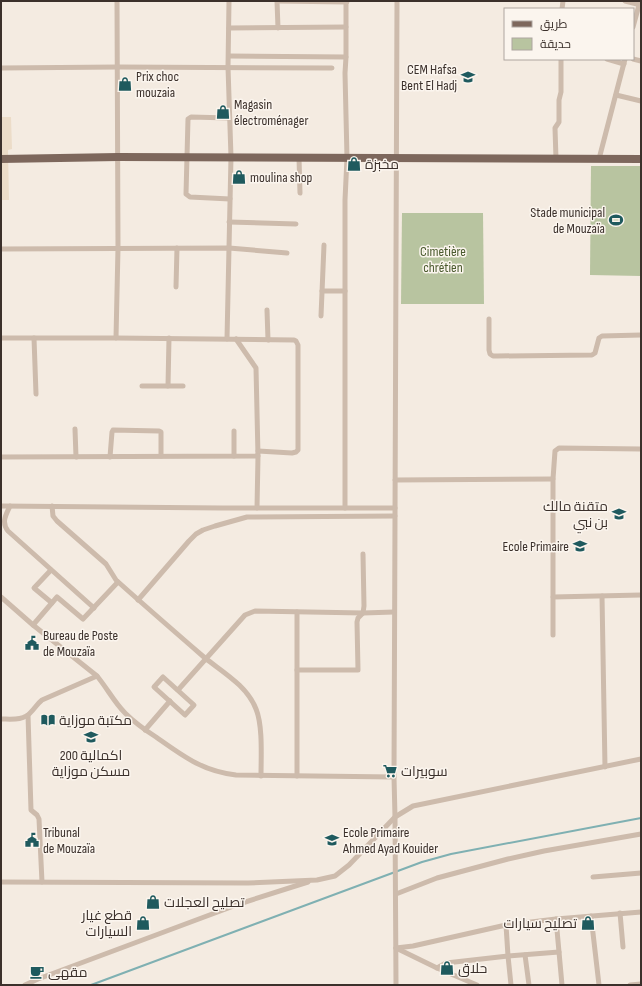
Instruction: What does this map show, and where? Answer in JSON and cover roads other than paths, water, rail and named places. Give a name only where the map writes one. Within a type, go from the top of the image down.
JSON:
[{"type":"main road","points":[[1,159],[118,157],[641,159]]},
{"type":"street","points":[[116,338],[118,248],[117,1]]},
{"type":"street","points":[[227,339],[231,157],[228,67],[229,1]]},
{"type":"street","points":[[278,28],[278,1],[346,1],[345,508]]},
{"type":"street","points":[[396,985],[394,612],[397,1]]},
{"type":"street","points":[[625,1],[640,5],[634,24]]},
{"type":"street","points":[[229,28],[346,27]]},
{"type":"street","points":[[229,56],[346,57]]},
{"type":"street","points":[[556,159],[555,128],[559,122],[562,60]]},
{"type":"street","points":[[599,159],[624,61]]},
{"type":"street","points":[[1,68],[332,68]]},
{"type":"street","points":[[616,95],[641,101]]},
{"type":"street","points":[[229,118],[191,117],[188,119],[186,194],[190,197],[230,199]]},
{"type":"street","points":[[300,158],[300,193]]},
{"type":"street","points":[[229,222],[296,224]]},
{"type":"street","points":[[321,316],[324,245]]},
{"type":"street","points":[[176,287],[177,248]]},
{"type":"street","points":[[1,249],[229,248],[287,253]]},
{"type":"street","points":[[322,291],[345,291]]},
{"type":"street","points":[[267,310],[268,340]]},
{"type":"street","points":[[489,319],[489,350],[492,356],[592,355],[595,354],[599,338],[602,336],[641,335]]},
{"type":"street","points":[[1,338],[294,340],[298,345],[298,450],[296,452],[234,456],[1,457]]},
{"type":"street","points":[[34,338],[36,394]]},
{"type":"street","points":[[168,386],[169,338]]},
{"type":"street","points":[[236,339],[256,368],[258,454],[257,508]]},
{"type":"street","points":[[142,386],[183,386]]},
{"type":"street","points":[[75,429],[76,457]]},
{"type":"street","points":[[110,457],[113,430],[159,430],[161,432],[161,456]]},
{"type":"street","points":[[234,431],[234,456]]},
{"type":"street","points":[[553,635],[553,479],[555,451],[559,448],[641,449]]},
{"type":"street","points":[[395,480],[553,479]]},
{"type":"street","points":[[1,506],[395,508]]},
{"type":"street","points":[[10,506],[3,523],[4,527],[94,608]]},
{"type":"street","points":[[52,506],[53,516],[57,521],[106,564],[118,582],[206,659],[243,688],[251,699],[260,723],[261,776]]},
{"type":"street","points":[[138,600],[188,541],[196,534],[215,526],[247,517],[395,516]]},
{"type":"street","points":[[297,670],[358,670],[357,622],[358,618],[363,613],[364,606],[363,554]]},
{"type":"street","points":[[51,570],[34,588],[52,603]]},
{"type":"street","points":[[33,625],[57,597],[83,620],[118,582]]},
{"type":"street","points":[[553,597],[641,595]]},
{"type":"street","points":[[602,596],[605,767]]},
{"type":"street","points":[[1,597],[33,625],[97,676],[119,707],[145,730],[183,756],[210,770],[223,774],[261,776],[394,777]]},
{"type":"street","points":[[178,690],[245,615],[255,611],[363,613],[394,612]]},
{"type":"street","points":[[297,612],[297,776]]},
{"type":"street","points":[[1,719],[20,718],[28,715],[42,700],[97,676]]},
{"type":"street","points":[[163,677],[194,705],[185,715],[170,701],[154,687],[163,677]]},
{"type":"street","points":[[145,730],[170,701]]},
{"type":"street","points":[[28,715],[31,810],[37,815],[40,823],[42,882]]},
{"type":"street","points":[[25,985],[239,904],[335,876],[395,817],[413,806],[641,759]]},
{"type":"street","points":[[396,894],[437,878],[508,859],[544,851],[641,834]]},
{"type":"street","points":[[593,877],[641,873]]},
{"type":"street","points":[[1,882],[248,883],[317,880]]},
{"type":"street","points":[[396,948],[506,925],[641,912]]},
{"type":"street","points":[[620,913],[623,947]]},
{"type":"street","points":[[591,916],[599,985]]},
{"type":"street","points":[[556,919],[562,985]]},
{"type":"street","points":[[506,925],[511,985]]},
{"type":"street","points":[[396,948],[436,968],[474,984]]},
{"type":"street","points":[[436,968],[446,963],[559,952]]},
{"type":"street","points":[[526,955],[529,985]]},
{"type":"street","points":[[630,985],[641,984]]},
{"type":"waterway","points":[[91,985],[422,862],[451,854],[641,818]]},
{"type":"place","name":"CEM Hafsa Bent El Hadj","points":[[468,77]]},
{"type":"place","name":"Prix choc mouzaia","points":[[125,84]]},
{"type":"place","name":"Magasin électroménager","points":[[223,112]]},
{"type":"place","name":"مخبزة","points":[[354,164]]},
{"type":"place","name":"moulina shop","points":[[239,177]]},
{"type":"place","name":"Stade municipal de Mouzaïa","points":[[616,220]]},
{"type":"place","name":"متقنة مالك بن نبي","points":[[619,514]]},
{"type":"place","name":"Ecole Primaire","points":[[580,546]]},
{"type":"place","name":"Bureau de Poste de Mouzaïa","points":[[32,643]]},
{"type":"place","name":"مكتبة موزاية","points":[[48,720]]},
{"type":"place","name":"اكمالية 200 مسكن موزاية","points":[[91,737]]},
{"type":"place","name":"سوبيرات","points":[[390,771]]},
{"type":"place","name":"Tribunal de Mouzaïa","points":[[32,840]]},
{"type":"place","name":"Ecole Primaire Ahmed Ayad Kouider","points":[[332,840]]},
{"type":"place","name":"تصليح العجلات","points":[[153,902]]},
{"type":"place","name":"قطع غيار السيارات","points":[[143,923]]},
{"type":"place","name":"تصليح سيارات","points":[[588,923]]},
{"type":"place","name":"حلاق","points":[[447,968]]},
{"type":"place","name":"مقهى","points":[[37,972]]},
{"type":"park label","name":"Cimetière chrétien","points":[[443,260]]}]
